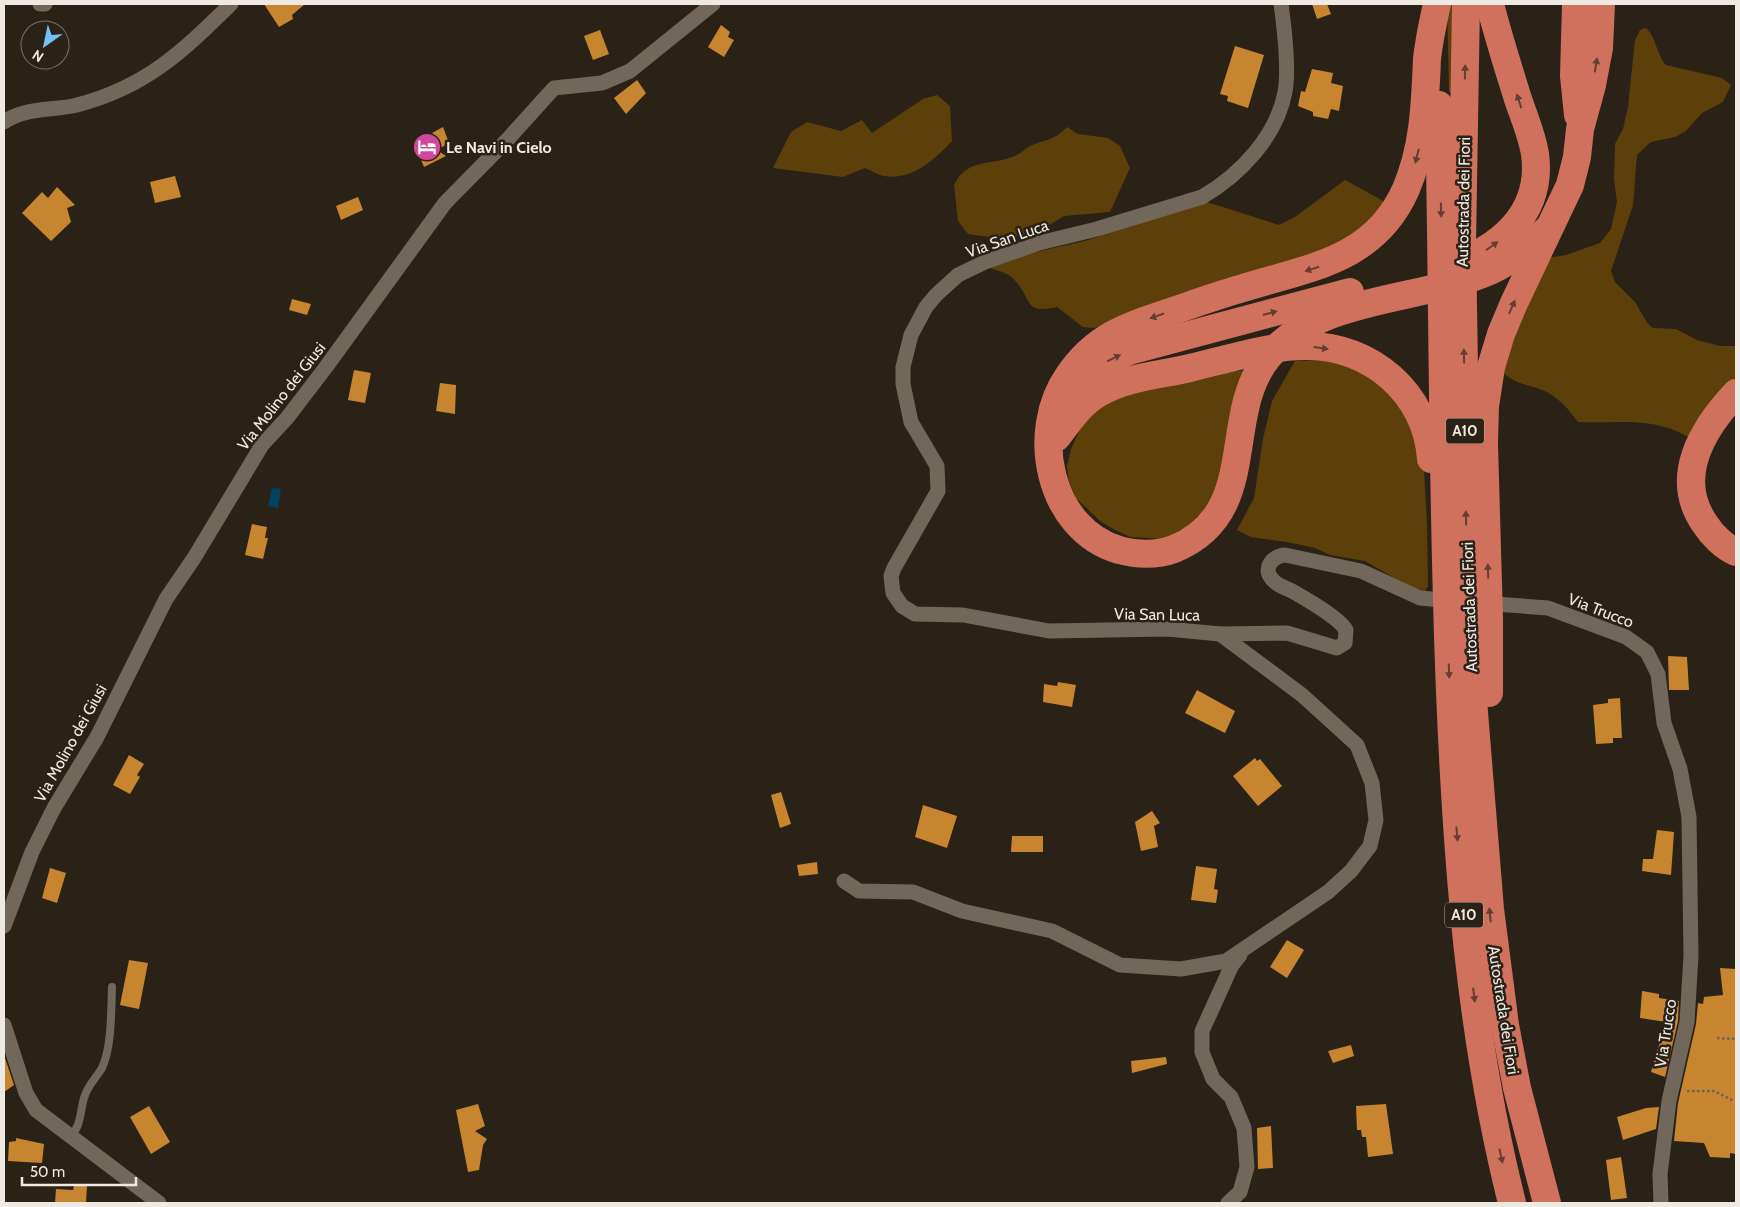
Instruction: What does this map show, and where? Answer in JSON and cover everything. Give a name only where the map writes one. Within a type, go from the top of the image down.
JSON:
[{"type":"highway","name":"Autostrada dei Fiori","points":[[1437,4],[1452,245],[1468,620],[1456,813],[1469,959],[1490,1102],[1512,1203]]},
{"type":"highway","points":[[1437,4],[1428,55],[1426,98],[1417,159],[1405,192],[1390,217],[1370,239],[1345,256],[1314,269],[1241,288],[1126,326],[1098,343],[1068,376],[1052,407],[1047,439],[1050,465],[1066,508],[1076,522],[1098,541],[1111,547],[1140,555],[1162,552],[1182,545],[1207,525],[1217,513],[1231,488],[1247,399],[1252,384],[1269,356],[1285,340],[1306,325],[1338,312],[1481,275],[1505,264],[1525,250],[1549,228]]},
{"type":"highway","name":"Autostrada dei Fiori","points":[[1466,4],[1452,245],[1444,554],[1468,620],[1489,747],[1481,814],[1491,918],[1505,1026],[1516,1088],[1546,1203]]},
{"type":"highway","points":[[1050,465],[1067,403],[1078,386],[1099,365],[1114,357],[1148,346],[1452,264],[1479,255],[1505,236],[1518,222],[1533,189],[1535,153],[1496,30],[1490,4]]},
{"type":"highway","points":[[1576,4],[1574,76],[1580,129]]},
{"type":"highway","points":[[1468,620],[1484,444],[1485,406],[1491,367],[1501,334],[1570,185],[1577,156],[1580,129],[1592,86],[1599,48],[1601,4]]},
{"type":"highway","points":[[1057,437],[1081,406],[1103,391],[1123,382],[1263,351],[1308,346],[1351,354],[1373,364],[1394,379],[1409,395],[1427,429],[1436,512],[1444,554]]},
{"type":"highway","points":[[1736,393],[1706,428],[1694,455],[1691,472],[1692,491],[1700,518],[1710,532],[1736,552]]},
{"type":"street","points":[[40,4],[45,4]]},
{"type":"street","points":[[4,122],[39,110],[76,105],[111,94],[146,78],[190,44],[231,4]]},
{"type":"street","name":"Via Molino dei Giusi","points":[[4,926],[32,852],[54,808],[97,737],[166,599],[194,558],[262,445],[287,418],[326,367],[404,262],[433,217],[554,88],[602,83],[630,71],[714,4]]},
{"type":"street","name":"Via San Luca","points":[[1220,634],[1168,629],[1049,631],[963,615],[915,614],[902,606],[893,593],[891,576],[936,498],[939,483],[937,466],[910,422],[905,400],[904,368],[911,336],[918,321],[936,295],[958,275],[985,262],[1039,244],[1097,229],[1202,197],[1218,188],[1252,158],[1271,130],[1285,92],[1284,30],[1281,4]]},
{"type":"street","name":"Via Trucco","points":[[1220,634],[1296,634],[1332,648],[1345,643],[1348,634],[1344,626],[1272,579],[1269,565],[1276,557],[1285,556],[1361,571],[1420,598],[1548,608],[1626,637],[1647,652],[1658,674],[1664,723],[1680,769],[1689,817],[1690,956],[1687,1022],[1670,1101],[1660,1174],[1661,1203]]},
{"type":"street","points":[[844,882],[859,891],[913,892],[962,911],[1052,931],[1120,965],[1181,969],[1226,961],[1328,892],[1351,871],[1370,846],[1376,820],[1372,783],[1357,745],[1302,695],[1220,634]]},
{"type":"street","points":[[1228,1203],[1240,1192],[1247,1167],[1244,1128],[1231,1097],[1213,1079],[1202,1052],[1202,1031],[1232,965],[1250,944]]},
{"type":"street","points":[[4,1025],[26,1093],[36,1110],[158,1203]]},
{"type":"lane","points":[[70,1137],[75,1132],[80,1120],[85,1096],[104,1061],[108,1042],[112,987]]},
{"type":"path","points":[[1717,1038],[1736,1039]]},
{"type":"path","points":[[1680,1091],[1714,1091],[1734,1101]]},
{"type":"shaded area","points":[[1447,4],[1456,4],[1454,91],[1449,92]]},
{"type":"shaded area","points":[[1646,28],[1650,32],[1666,65],[1722,78],[1731,85],[1723,102],[1702,113],[1686,131],[1675,137],[1651,142],[1637,155],[1633,205],[1611,271],[1615,282],[1635,302],[1648,324],[1653,328],[1676,329],[1697,340],[1720,346],[1736,346],[1736,377],[1694,424],[1688,437],[1675,430],[1661,426],[1634,422],[1578,422],[1552,395],[1517,382],[1502,371],[1505,345],[1548,258],[1566,255],[1600,243],[1611,229],[1617,202],[1614,179],[1615,144],[1623,129],[1628,107],[1635,40],[1640,30]]},
{"type":"shaded area","points":[[937,95],[950,106],[952,141],[938,155],[913,172],[894,177],[879,175],[865,168],[843,177],[773,168],[791,132],[807,122],[841,131],[862,120],[872,133],[923,99]]},
{"type":"shaded area","points":[[1067,127],[1078,134],[1108,138],[1120,146],[1130,168],[1110,212],[1064,216],[1034,234],[996,238],[968,234],[958,221],[954,185],[960,176],[974,166],[1017,155],[1030,146],[1054,137]]},
{"type":"shaded area","points":[[1345,180],[1387,203],[1383,212],[1338,245],[1094,328],[1083,327],[1057,307],[1039,309],[1034,307],[1012,277],[990,268],[996,261],[1085,241],[1207,202],[1279,225],[1295,217]]},
{"type":"shaded area","points":[[1330,360],[1347,364],[1377,380],[1400,406],[1423,453],[1428,586],[1425,591],[1410,587],[1365,561],[1330,555],[1315,548],[1287,542],[1251,537],[1237,530],[1254,498],[1263,439],[1272,401],[1295,361]]},
{"type":"shaded area","points":[[1248,370],[1225,462],[1206,515],[1165,539],[1130,537],[1100,521],[1076,498],[1069,482],[1067,466],[1071,449],[1082,425],[1112,396],[1195,376]]},
{"type":"water","points":[[272,488],[281,489],[278,508],[268,506]]},
{"type":"building","points":[[264,4],[305,4],[292,15],[293,19],[279,27]]},
{"type":"building","points":[[1312,4],[1327,4],[1331,14],[1317,19]]},
{"type":"building","points":[[721,25],[730,32],[728,37],[734,40],[724,57],[708,47]]},
{"type":"building","points":[[600,30],[609,54],[593,60],[584,36]]},
{"type":"building","points":[[1235,46],[1264,55],[1248,108],[1227,101],[1228,96],[1220,94]]},
{"type":"building","points":[[1312,69],[1333,73],[1331,83],[1343,86],[1339,111],[1331,109],[1328,119],[1313,116],[1313,112],[1298,106],[1301,91],[1305,92]]},
{"type":"building","points":[[637,80],[646,93],[626,114],[614,98]]},
{"type":"building","points":[[443,127],[449,143],[437,150],[446,156],[424,167],[414,143]]},
{"type":"building","points":[[175,176],[181,197],[155,203],[150,182]]},
{"type":"building","points":[[57,187],[75,205],[67,208],[71,222],[51,241],[22,213],[42,192],[48,198]]},
{"type":"building","points":[[358,197],[363,210],[341,220],[336,206]]},
{"type":"building","points":[[292,299],[311,304],[307,315],[289,310]]},
{"type":"building","points":[[354,370],[371,373],[365,403],[348,400]]},
{"type":"building","points":[[440,383],[456,385],[455,414],[436,411]]},
{"type":"building","points":[[252,524],[267,527],[265,538],[268,538],[263,559],[245,555]]},
{"type":"building","points":[[1668,656],[1687,657],[1689,690],[1669,690]]},
{"type":"building","points":[[1058,682],[1076,685],[1072,707],[1043,702],[1044,684],[1057,686]]},
{"type":"building","points":[[1197,690],[1235,711],[1225,733],[1185,713]]},
{"type":"building","points":[[1620,698],[1622,738],[1613,738],[1613,743],[1596,744],[1593,705],[1608,703],[1608,699]]},
{"type":"building","points":[[129,755],[144,764],[137,775],[140,777],[130,794],[113,785]]},
{"type":"building","points":[[1255,758],[1257,761],[1260,759],[1282,786],[1258,806],[1233,776]]},
{"type":"building","points":[[781,792],[791,824],[780,828],[771,795]]},
{"type":"building","points":[[923,805],[957,816],[947,848],[915,837]]},
{"type":"building","points":[[1152,811],[1160,823],[1154,826],[1158,847],[1141,851],[1135,822]]},
{"type":"building","points":[[1657,830],[1674,832],[1671,875],[1642,871],[1643,859],[1653,859]]},
{"type":"building","points":[[1012,836],[1043,836],[1043,852],[1011,852]]},
{"type":"building","points":[[817,862],[818,874],[799,876],[797,865]]},
{"type":"building","points":[[1196,866],[1217,869],[1214,889],[1218,890],[1216,903],[1191,900]]},
{"type":"building","points":[[50,868],[66,873],[57,903],[42,898]]},
{"type":"building","points":[[1287,940],[1304,950],[1287,978],[1270,967]]},
{"type":"building","points":[[129,960],[148,963],[139,1009],[120,1005]]},
{"type":"building","points":[[1720,968],[1736,969],[1736,1154],[1730,1153],[1730,1158],[1710,1157],[1704,1143],[1674,1141],[1678,1103],[1696,1024],[1698,1003],[1703,1004],[1704,997],[1723,995]]},
{"type":"building","points":[[1642,991],[1659,994],[1659,998],[1679,1001],[1678,1021],[1665,1077],[1651,1072],[1666,1022],[1640,1018]]},
{"type":"building","points":[[1351,1045],[1354,1056],[1333,1063],[1328,1051]]},
{"type":"building","points":[[4,1055],[14,1085],[4,1092]]},
{"type":"building","points":[[1166,1057],[1167,1064],[1132,1073],[1131,1061]]},
{"type":"building","points":[[478,1104],[485,1126],[475,1131],[487,1139],[483,1145],[479,1170],[468,1172],[456,1110]]},
{"type":"building","points":[[1386,1104],[1393,1154],[1368,1157],[1366,1137],[1362,1137],[1361,1130],[1357,1130],[1356,1106]]},
{"type":"building","points":[[149,1106],[170,1142],[151,1154],[130,1117]]},
{"type":"building","points":[[1659,1107],[1656,1129],[1623,1140],[1617,1117],[1646,1108]]},
{"type":"building","points":[[1271,1126],[1273,1168],[1258,1169],[1257,1128]]},
{"type":"building","points":[[16,1138],[44,1144],[42,1163],[8,1161],[9,1142],[16,1141]]},
{"type":"building","points":[[1621,1157],[1627,1198],[1611,1200],[1606,1160]]},
{"type":"building","points":[[74,1186],[87,1186],[86,1203],[55,1203],[56,1189],[73,1190]]},
{"type":"place","name":"Le Navi in Cielo","points":[[427,147]]}]
